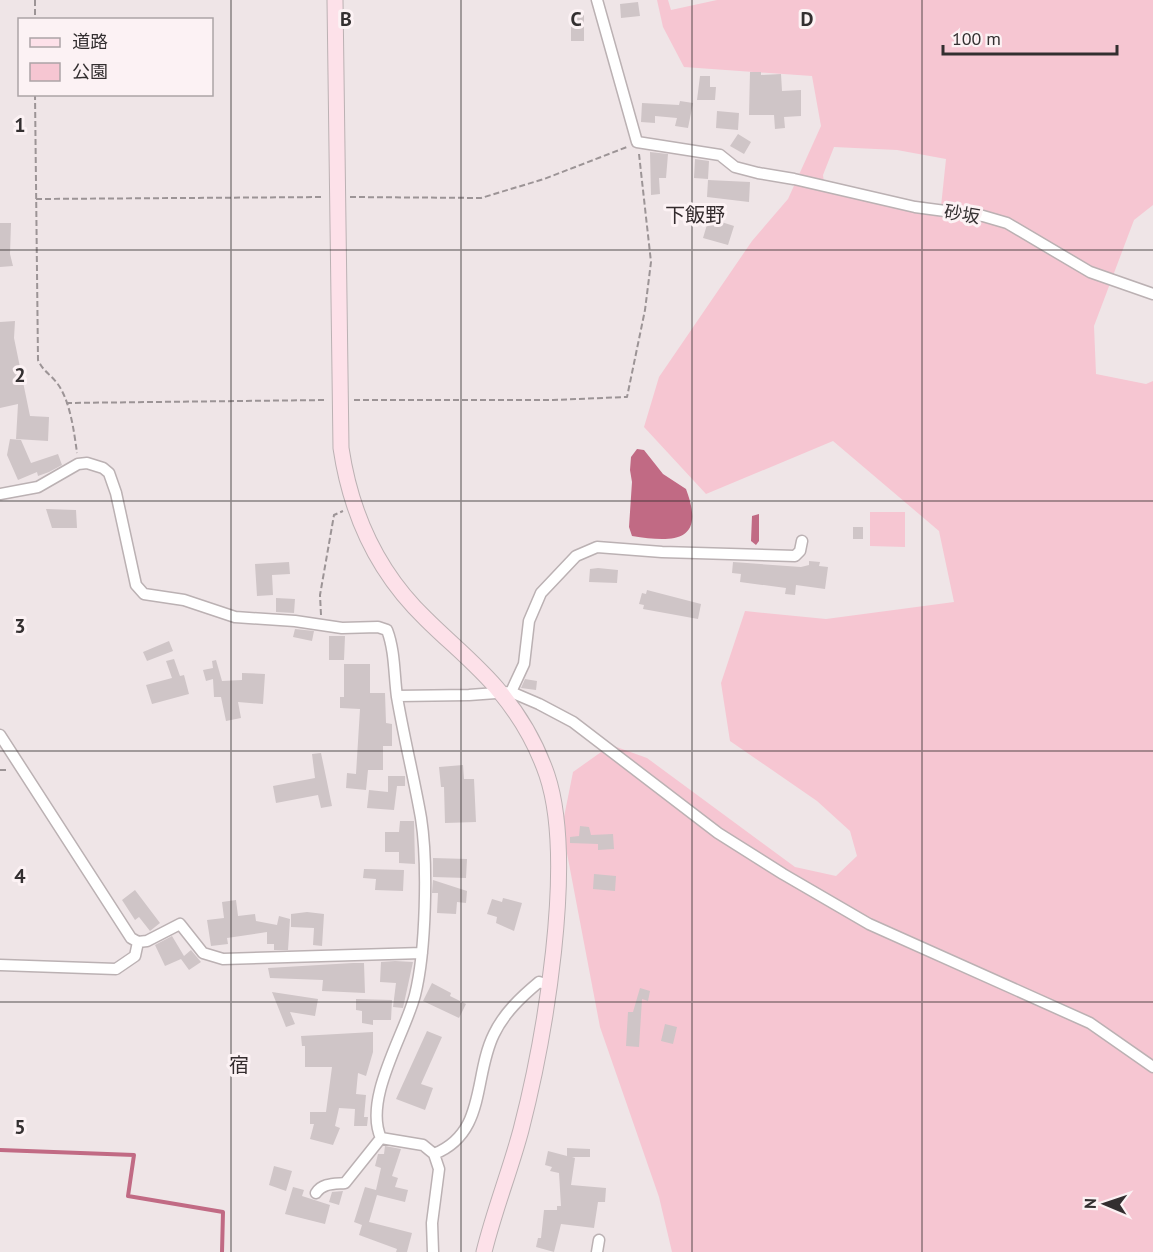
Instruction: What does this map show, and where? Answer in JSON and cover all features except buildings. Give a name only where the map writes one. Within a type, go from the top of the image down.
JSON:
[{"type":"street","points":[[335,0],[340,448],[353,507],[384,571],[401,593],[506,692],[573,722],[718,833],[880,930],[1090,1023],[1153,1067]]},
{"type":"street","points":[[597,0],[638,142]]},
{"type":"street","name":"砂坂","points":[[638,142],[720,155],[735,167],[915,207],[983,216],[1007,224],[1090,272],[1153,294]]},
{"type":"street","points":[[0,494],[38,487],[78,464],[95,464],[109,473],[116,493],[136,585],[144,594],[184,600],[235,617],[321,624],[342,628],[378,627],[387,630],[391,640],[397,696],[421,821],[424,887],[422,953],[414,997],[387,1066],[379,1097],[377,1129],[381,1138]]},
{"type":"street","points":[[506,692],[524,664],[529,621],[541,593],[576,556],[597,547],[662,552],[795,556],[802,541]]},
{"type":"street","points":[[397,696],[506,692]]},
{"type":"street","points":[[484,1252],[521,1130],[541,1038],[549,985],[557,891],[554,810],[547,776],[506,692]]},
{"type":"street","points":[[0,735],[131,938],[138,942],[180,924],[203,953],[223,958],[422,953]]},
{"type":"street","points":[[0,965],[116,969],[135,956],[138,942]]},
{"type":"street","points":[[434,1154],[450,1148],[467,1127],[475,1107],[492,1036],[505,1016],[539,982],[549,985]]},
{"type":"street","points":[[381,1138],[423,1144],[434,1154],[439,1169],[432,1223],[433,1252]]},
{"type":"street","points":[[316,1193],[319,1188],[328,1184],[345,1183],[381,1138]]},
{"type":"street","points":[[597,1252],[599,1240]]},
{"type":"path","points":[[35,0],[35,18]]},
{"type":"path","points":[[35,96],[38,360],[43,371],[56,382],[66,403],[78,464]]},
{"type":"path","points":[[66,403],[552,400],[627,397],[645,310],[651,262],[638,142]]},
{"type":"path","points":[[321,624],[320,595],[334,515],[353,507]]},
{"type":"green space","points":[[657,0],[668,0],[671,10],[717,0],[1153,0],[1153,205],[1134,220],[1094,326],[1096,374],[1146,384],[1153,381],[1153,1252],[672,1252],[659,1197],[600,1027],[562,827],[573,772],[611,745],[647,758],[795,867],[836,876],[857,856],[850,831],[817,801],[730,741],[721,683],[745,611],[826,619],[954,602],[939,531],[833,441],[706,494],[644,427],[659,377],[752,241],[788,199],[821,126],[812,76],[684,67],[663,27]],"holes":[[[834,147],[897,150],[946,159],[940,216],[825,192],[823,175]]]},
{"type":"green space","points":[[870,512],[905,512],[905,547],[870,546]]},
{"type":"shaded area","points":[[637,449],[644,450],[663,474],[686,489],[692,520],[689,529],[683,535],[661,539],[632,536],[629,527],[632,482],[630,470],[631,457]]},
{"type":"shaded area","points":[[759,514],[759,541],[756,545],[751,541],[752,516]]},
{"type":"waterway","points":[[0,1150],[134,1155],[128,1196],[223,1212],[222,1252]]},
{"type":"district","name":"下飯野","points":[[695,215]]},
{"type":"district","name":"宿","points":[[239,1065]]}]
